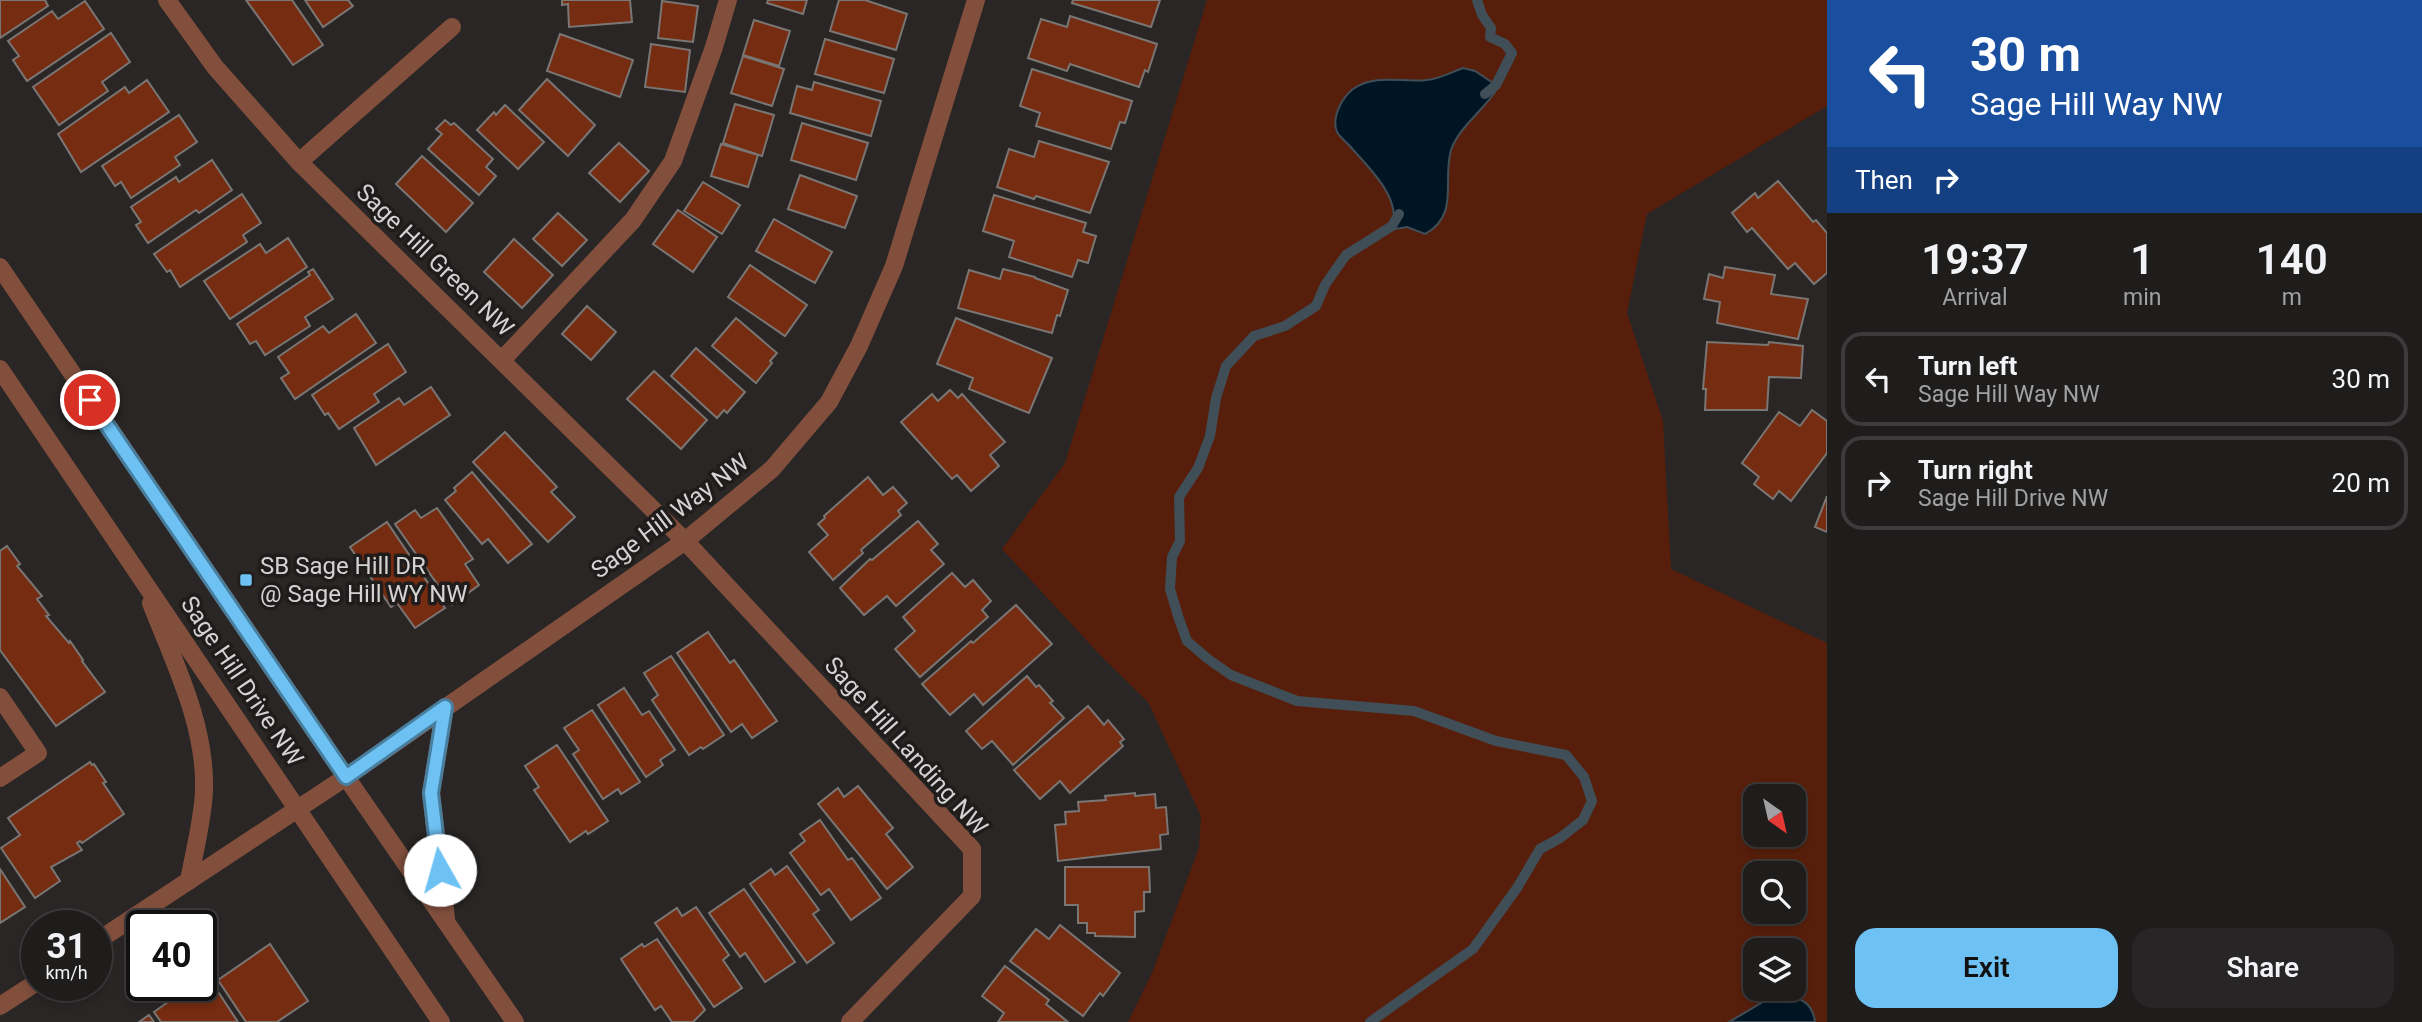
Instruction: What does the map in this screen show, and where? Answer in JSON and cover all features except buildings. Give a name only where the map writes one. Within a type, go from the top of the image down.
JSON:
[{"type":"street","name":"Sage Hill Green NW","points":[[167,0],[215,67],[299,162],[685,541]]},
{"type":"street","points":[[502,360],[633,220],[673,161],[728,0]]},
{"type":"street","name":"Sage Hill Way NW","points":[[112,931],[346,777],[685,541],[772,469],[830,402],[859,346],[894,266],[976,0]]},
{"type":"street","points":[[299,162],[452,27]]},
{"type":"street","name":"Sage Hill Drive NW","points":[[0,267],[515,1022]]},
{"type":"street","name":"Sage Hill Drive NW","points":[[0,369],[441,1022]]},
{"type":"street","name":"Sage Hill Landing NW","points":[[685,541],[972,849],[972,896],[850,1022]]},
{"type":"street","points":[[140,574],[201,741],[204,792],[188,881]]},
{"type":"street","points":[[0,697],[38,753],[0,778]]},
{"type":"street","points":[[445,707],[431,793],[447,922]]},
{"type":"street","points":[[0,1006],[21,992]]},
{"type":"shaded area","points":[[1207,0],[1827,0],[1827,106],[1647,214],[1627,313],[1663,421],[1671,569],[1827,643],[1827,1022],[1128,1022],[1152,973],[1199,848],[1201,816],[1148,702],[1102,657],[1002,549],[1065,463]]},
{"type":"water","points":[[1463,68],[1475,71],[1496,85],[1497,89],[1460,134],[1451,150],[1448,196],[1443,217],[1425,234],[1407,227],[1395,229],[1392,226],[1392,204],[1381,182],[1337,132],[1335,120],[1339,108],[1353,89],[1371,81],[1418,81],[1441,77]]},
{"type":"water","points":[[1765,1001],[1802,1001],[1812,1011],[1815,1022],[1729,1022]]},
{"type":"waterway","points":[[1477,0],[1482,15],[1491,28],[1490,37],[1505,44],[1512,53],[1496,85],[1485,94]]},
{"type":"waterway","points":[[1370,1022],[1473,949],[1517,888],[1540,849],[1583,820],[1592,801],[1584,777],[1566,755],[1496,741],[1414,711],[1297,701],[1231,675],[1187,641],[1170,589],[1172,557],[1180,541],[1179,497],[1198,468],[1210,436],[1216,398],[1226,366],[1254,336],[1285,326],[1316,306],[1325,285],[1346,255],[1392,226],[1399,214]]},
{"type":"place","name":"SB Sage Hill DR @ Sage Hill WY NW","points":[[246,580]]},
{"type":"route","points":[[90,400],[346,777],[445,707],[431,793],[440,870]]}]
